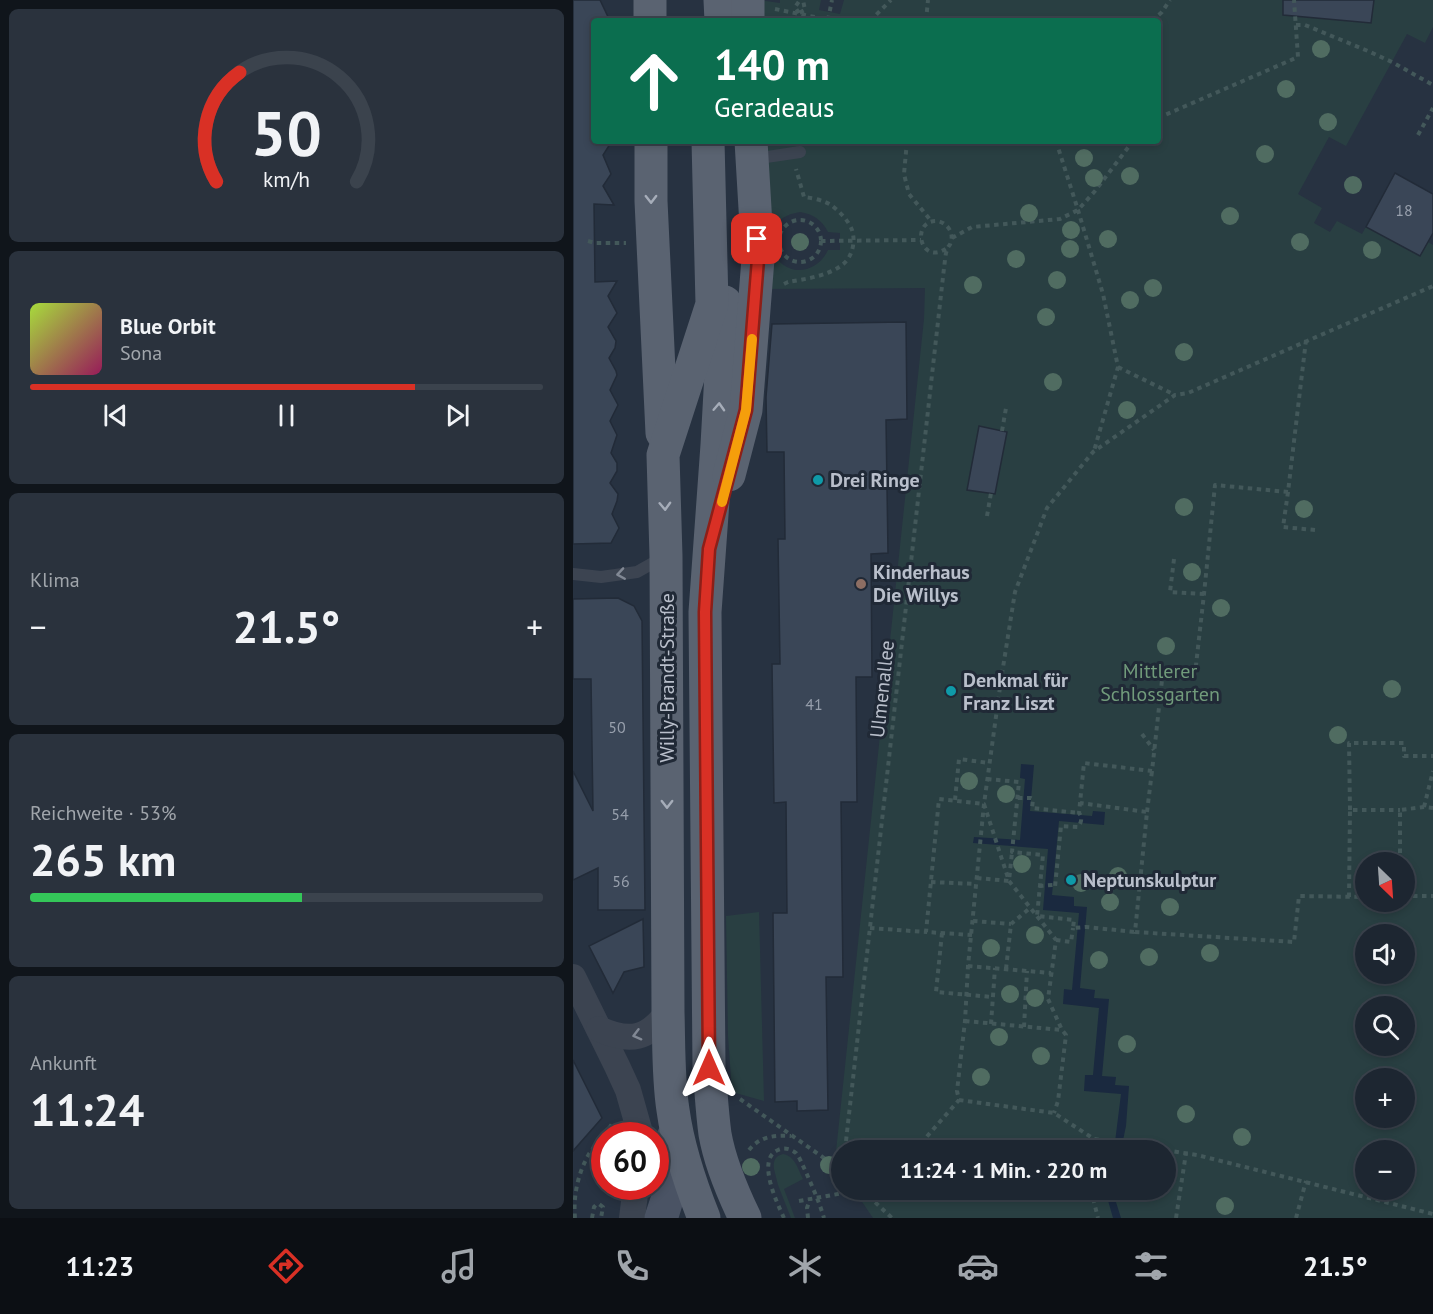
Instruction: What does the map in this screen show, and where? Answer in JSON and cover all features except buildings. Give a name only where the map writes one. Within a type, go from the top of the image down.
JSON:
[{"type":"main road","points":[[650,0],[650,18]]},
{"type":"main road","points":[[706,0],[706,18]]},
{"type":"main road","points":[[720,0],[721,18]]},
{"type":"main road","points":[[651,144],[651,201],[663,455]]},
{"type":"main road","name":"Willy-Brandt-Straße","points":[[704,1218],[684,1162],[672,1109],[669,1075],[666,556],[663,455],[712,304],[708,144]]},
{"type":"main road","name":"Willy-Brandt-Straße","points":[[720,144],[725,302],[705,612],[709,1068],[716,1136],[733,1192],[745,1218]]},
{"type":"main road","points":[[721,185],[745,147]]},
{"type":"main road","points":[[709,549],[746,410],[758,259],[745,147]]},
{"type":"main road","points":[[655,1211],[672,1185],[675,1153],[672,1109]]},
{"type":"main road","points":[[704,1218],[715,1176],[716,1136]]},
{"type":"street","points":[[573,977],[628,1090],[636,1122]]},
{"type":"street","points":[[599,1029],[624,1038],[636,1036],[657,1026],[668,1012]]},
{"type":"lane","points":[[745,147],[800,152]]},
{"type":"lane","points":[[573,574],[601,577],[637,572],[666,556]]},
{"type":"path","points":[[798,18],[799,13],[805,10],[802,0]]},
{"type":"path","points":[[828,18],[832,0]]},
{"type":"path","points":[[873,18],[891,0]]},
{"type":"path","points":[[926,18],[928,0]]},
{"type":"path","points":[[1155,18],[1170,0]]},
{"type":"path","points":[[1161,117],[1297,57],[1294,0]]},
{"type":"path","points":[[756,10],[799,13],[820,18]]},
{"type":"path","points":[[1296,25],[1305,25],[1368,51],[1433,86]]},
{"type":"path","points":[[1418,135],[1433,108]]},
{"type":"path","points":[[906,144],[904,174],[909,194],[932,222]]},
{"type":"path","points":[[1057,144],[1103,294],[1118,367],[1093,452]]},
{"type":"path","points":[[952,237],[972,227],[1060,219],[1079,210],[1131,144]]},
{"type":"path","points":[[779,287],[788,282],[825,274],[840,267],[852,252],[852,233],[842,216],[829,204],[804,197]]},
{"type":"path","points":[[788,223],[798,220],[812,223],[820,232],[822,241],[818,253],[812,259],[803,262],[790,260]]},
{"type":"path","points":[[932,222],[942,222],[951,233],[951,243],[940,252],[931,252],[922,245],[921,233],[925,226],[932,222]]},
{"type":"path","points":[[588,240],[595,243]]},
{"type":"path","points":[[822,241],[921,240]]},
{"type":"path","name":"Ulmenallee","points":[[846,1140],[947,248]]},
{"type":"path","points":[[959,1100],[957,1091],[965,1021],[968,966],[989,763],[1015,592],[1047,508],[1093,452],[1175,395],[1188,393],[1433,286]]},
{"type":"path","points":[[1306,340],[1283,527],[1315,530]]},
{"type":"path","points":[[1118,367],[1175,395]]},
{"type":"path","points":[[1002,431],[1006,408]]},
{"type":"path","points":[[887,480],[920,479]]},
{"type":"path","points":[[1135,932],[1163,671],[1195,674],[1215,485],[1287,492]]},
{"type":"path","points":[[987,516],[991,493]]},
{"type":"path","points":[[1174,559],[1170,592],[1204,594]]},
{"type":"path","points":[[1142,734],[1154,750]]},
{"type":"path","points":[[1349,897],[1349,742],[1404,743],[1404,756],[1433,756]]},
{"type":"path","points":[[955,800],[959,759],[989,763]]},
{"type":"path","points":[[1039,885],[1055,887],[1061,826],[1078,827],[1081,823],[1079,813],[1084,763],[1152,771]]},
{"type":"path","points":[[1424,807],[1433,771]]},
{"type":"path","points":[[987,779],[1019,782],[1009,881]]},
{"type":"path","points":[[1018,798],[1033,799],[1032,808],[1079,813]]},
{"type":"path","points":[[926,932],[939,799],[984,804]]},
{"type":"path","points":[[1080,803],[1147,812]]},
{"type":"path","points":[[984,804],[1009,881],[1056,940],[1071,942],[1074,920],[1037,916]]},
{"type":"path","points":[[1350,810],[1433,808]]},
{"type":"path","points":[[1400,810],[1400,852]]},
{"type":"path","points":[[1012,852],[1043,855],[1037,916]]},
{"type":"path","points":[[977,878],[1009,881]]},
{"type":"path","points":[[931,882],[976,884]]},
{"type":"path","points":[[1073,928],[1086,927],[1295,942],[1299,896],[1355,897]]},
{"type":"path","points":[[1415,897],[1433,896]]},
{"type":"path","points":[[1006,969],[1011,924],[1030,908]]},
{"type":"path","points":[[973,921],[1011,924]]},
{"type":"path","points":[[870,928],[972,935]]},
{"type":"path","points":[[942,933],[936,992],[992,997]]},
{"type":"path","points":[[1055,1113],[1066,1035],[1049,999],[1056,940]]},
{"type":"path","points":[[968,966],[1051,973]]},
{"type":"path","points":[[991,1024],[995,968]]},
{"type":"path","points":[[1024,1027],[1027,971]]},
{"type":"path","points":[[965,1021],[1062,1030]]},
{"type":"path","points":[[959,1100],[1055,1113],[1094,1139],[1186,1153],[1433,1214]]},
{"type":"path","points":[[924,1140],[959,1100]]},
{"type":"path","points":[[754,1109],[831,1163]]},
{"type":"path","points":[[748,1152],[753,1145],[767,1138],[793,1137]]},
{"type":"path","points":[[784,1218],[768,1172],[768,1160],[772,1153],[783,1148],[797,1155],[818,1197],[824,1218]]},
{"type":"path","points":[[1176,1218],[1186,1153]]},
{"type":"path","points":[[1296,1218],[1306,1181]]},
{"type":"path","points":[[799,1201],[831,1195]]},
{"type":"path","points":[[808,1218],[807,1208],[810,1199]]},
{"type":"path","points":[[872,1200],[892,1218]]},
{"type":"path","points":[[1094,1200],[1098,1218]]},
{"type":"path","points":[[592,1218],[595,1206],[599,1204],[603,1207],[601,1218]]},
{"type":"green space","name":"Mittlerer Schlossgarten","points":[[759,0],[780,3],[780,0],[821,0],[819,10],[840,14],[844,0],[1433,0],[1433,27],[1425,43],[1407,34],[1346,146],[1329,137],[1298,194],[1322,208],[1314,223],[1330,232],[1337,221],[1362,234],[1395,173],[1433,194],[1433,233],[1428,242],[1433,245],[1433,1218],[873,1218],[861,1200],[1176,1200],[1176,1140],[837,1140],[924,319],[925,288],[762,289],[761,144],[1161,144],[1161,18],[758,18]],"holes":[[[800,212],[817,218],[828,232],[840,233],[840,250],[828,250],[819,263],[812,267],[791,269],[784,266],[774,254],[772,236],[779,222],[788,215]]]},
{"type":"green space","points":[[759,912],[764,1101],[732,1092],[728,1036],[726,916]]},
{"type":"green space","points":[[783,1154],[793,1160],[803,1179],[784,1189],[795,1218],[791,1218],[774,1169],[775,1159]]},
{"type":"water","points":[[1021,764],[1034,765],[1030,811],[1092,816],[1093,811],[1105,812],[1104,825],[1059,821],[1052,895],[1074,897],[1074,906],[1087,907],[1080,988],[1095,990],[1094,998],[1109,999],[1102,1076],[1116,1077],[1115,1085],[1129,1086],[1123,1140],[1115,1140],[1121,1094],[1084,1091],[1085,1075],[1093,1075],[1099,1008],[1063,1004],[1064,989],[1072,990],[1079,913],[1043,910],[1048,849],[973,843],[974,837],[1020,840],[1025,779],[1020,778]]},
{"type":"water","points":[[1108,1200],[1115,1200],[1121,1218],[1113,1218]]},
{"type":"slow traffic","points":[[722,502],[746,410],[752,339]]},
{"type":"place","name":"Drei Ringe","points":[[818,480]]},
{"type":"place","name":"Kinderhaus Die Willys","points":[[861,584]]},
{"type":"place","name":"Denkmal für Franz Liszt","points":[[951,691]]},
{"type":"place","name":"Neptunskulptur","points":[[1071,880]]},
{"type":"route","points":[[709,1068],[705,612],[709,549],[746,410],[758,259],[757,239]]}]
